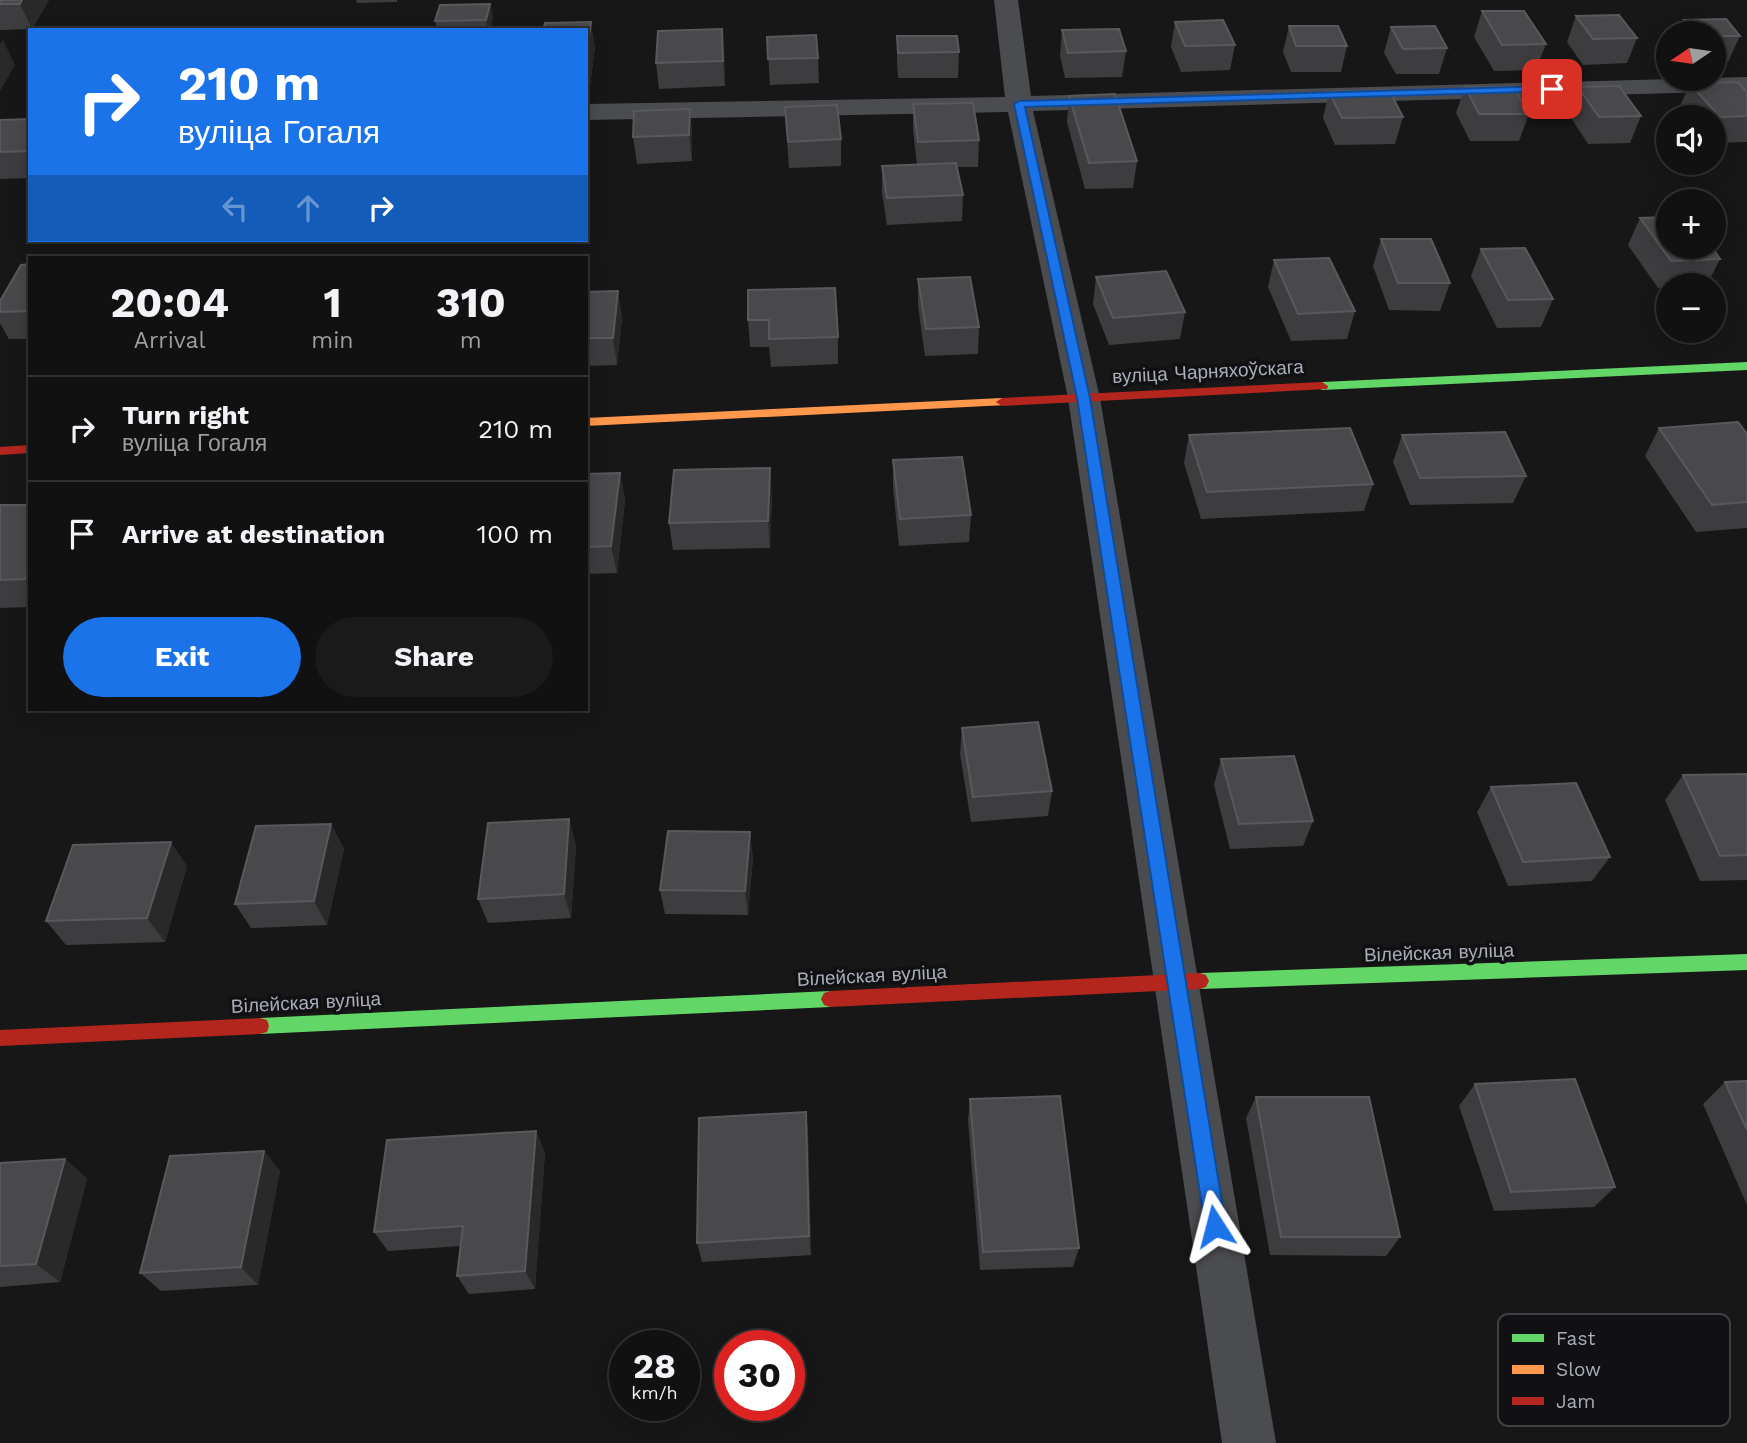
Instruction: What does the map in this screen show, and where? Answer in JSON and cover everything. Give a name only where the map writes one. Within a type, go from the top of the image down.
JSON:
[{"type":"street","points":[[1006,0],[1019,104],[1084,398],[1249,1443]]},
{"type":"street","points":[[588,111],[1019,104],[1747,84]]},
{"type":"street","name":"вуліца Чарняхоўскага","points":[[588,422],[1747,366]]},
{"type":"street","points":[[0,451],[28,449]]},
{"type":"street","name":"Вілейская вуліца","points":[[0,1038],[1177,982],[1747,962]]},
{"type":"building","points":[[0,0],[22,0],[20,4],[0,4]]},
{"type":"building","points":[[490,4],[486,20],[435,21],[440,5]]},
{"type":"building","points":[[1482,11],[1524,11],[1546,44],[1502,45]]},
{"type":"building","points":[[1619,15],[1637,38],[1593,39],[1576,16]]},
{"type":"building","points":[[1726,19],[1740,36],[1726,36],[1726,21],[1684,20]]},
{"type":"building","points":[[1223,20],[1235,45],[1185,46],[1175,22]]},
{"type":"building","points":[[591,22],[588,43],[588,28],[544,28],[545,23]]},
{"type":"building","points":[[1289,26],[1338,26],[1347,46],[1296,46]]},
{"type":"building","points":[[1435,26],[1447,48],[1403,49],[1391,27]]},
{"type":"building","points":[[722,29],[723,61],[656,63],[658,31]]},
{"type":"building","points":[[1119,29],[1126,51],[1068,53],[1062,30]]},
{"type":"building","points":[[816,35],[818,58],[768,59],[767,37]]},
{"type":"building","points":[[897,36],[957,36],[959,52],[898,53]]},
{"type":"building","points":[[1726,82],[1738,82],[1747,92],[1747,116],[1726,117],[1726,105],[1709,105],[1696,91],[1726,91]]},
{"type":"building","points":[[1619,86],[1641,116],[1599,117],[1578,87]]},
{"type":"building","points":[[1465,87],[1514,87],[1529,114],[1479,114]]},
{"type":"building","points":[[1389,90],[1403,117],[1342,118],[1329,92]]},
{"type":"building","points":[[1115,94],[1137,161],[1089,163],[1069,96]]},
{"type":"building","points":[[973,103],[979,140],[918,142],[913,104]]},
{"type":"building","points":[[837,105],[841,139],[788,142],[785,107]]},
{"type":"building","points":[[690,109],[689,135],[633,137],[634,111]]},
{"type":"building","points":[[28,119],[28,151],[0,152],[0,120]]},
{"type":"building","points":[[956,163],[963,195],[887,198],[882,166]]},
{"type":"building","points":[[1656,217],[1656,240],[1640,218]]},
{"type":"building","points":[[1381,239],[1431,239],[1450,283],[1398,283]]},
{"type":"building","points":[[1525,248],[1553,299],[1508,300],[1481,249]]},
{"type":"building","points":[[1329,258],[1355,311],[1298,314],[1274,260]]},
{"type":"building","points":[[1670,259],[1720,259],[1671,261]]},
{"type":"building","points":[[28,264],[28,311],[0,312],[0,301],[21,265]]},
{"type":"building","points":[[1166,271],[1185,312],[1113,318],[1096,277]]},
{"type":"building","points":[[970,277],[979,327],[926,329],[918,279]]},
{"type":"building","points":[[835,288],[838,337],[769,339],[769,320],[748,320],[748,290]]},
{"type":"building","points":[[618,291],[613,338],[588,338],[588,292]]},
{"type":"building","points":[[1738,422],[1747,434],[1747,502],[1712,505],[1659,428]]},
{"type":"building","points":[[1350,428],[1373,484],[1207,492],[1189,435]]},
{"type":"building","points":[[1505,432],[1526,476],[1420,478],[1402,435]]},
{"type":"building","points":[[962,457],[971,515],[900,519],[893,460]]},
{"type":"building","points":[[770,468],[768,521],[669,523],[674,470]]},
{"type":"building","points":[[620,473],[611,546],[588,547],[588,474]]},
{"type":"building","points":[[0,505],[28,505],[28,573],[25,579],[0,580]]},
{"type":"building","points":[[1038,722],[1052,791],[973,797],[962,728]]},
{"type":"building","points":[[1294,756],[1313,821],[1239,824],[1221,759]]},
{"type":"building","points":[[1747,774],[1747,855],[1720,856],[1683,775]]},
{"type":"building","points":[[1576,783],[1610,857],[1523,862],[1491,787]]},
{"type":"building","points":[[569,819],[564,894],[478,899],[488,823]]},
{"type":"building","points":[[331,824],[314,901],[235,904],[256,826]]},
{"type":"building","points":[[668,831],[750,832],[745,891],[660,890]]},
{"type":"building","points":[[171,842],[147,918],[46,921],[73,845]]},
{"type":"building","points":[[1575,1079],[1615,1187],[1511,1192],[1475,1084]]},
{"type":"building","points":[[1747,1081],[1747,1130],[1725,1082]]},
{"type":"building","points":[[1060,1096],[1079,1248],[983,1252],[970,1099]]},
{"type":"building","points":[[1256,1097],[1369,1097],[1400,1237],[1281,1237]]},
{"type":"building","points":[[806,1112],[809,1236],[697,1243],[699,1118]]},
{"type":"building","points":[[536,1131],[525,1271],[457,1276],[463,1226],[374,1232],[387,1140]]},
{"type":"building","points":[[264,1151],[241,1267],[140,1273],[170,1156]]},
{"type":"building","points":[[65,1159],[36,1264],[0,1266],[0,1163]]},
{"type":"traffic: fast","points":[[1322,386],[1747,366]]},
{"type":"traffic: fast","points":[[1200,981],[1747,962]]},
{"type":"traffic: fast","points":[[260,1026],[830,999]]},
{"type":"traffic: slow","points":[[588,422],[1002,402]]},
{"type":"traffic: jam","points":[[1002,402],[1322,386]]},
{"type":"traffic: jam","points":[[0,451],[28,449]]},
{"type":"traffic: jam","points":[[830,999],[1200,981]]},
{"type":"traffic: jam","points":[[0,1038],[260,1026]]},
{"type":"route","points":[[1215,1226],[1084,398],[1019,104],[1552,89]]}]
